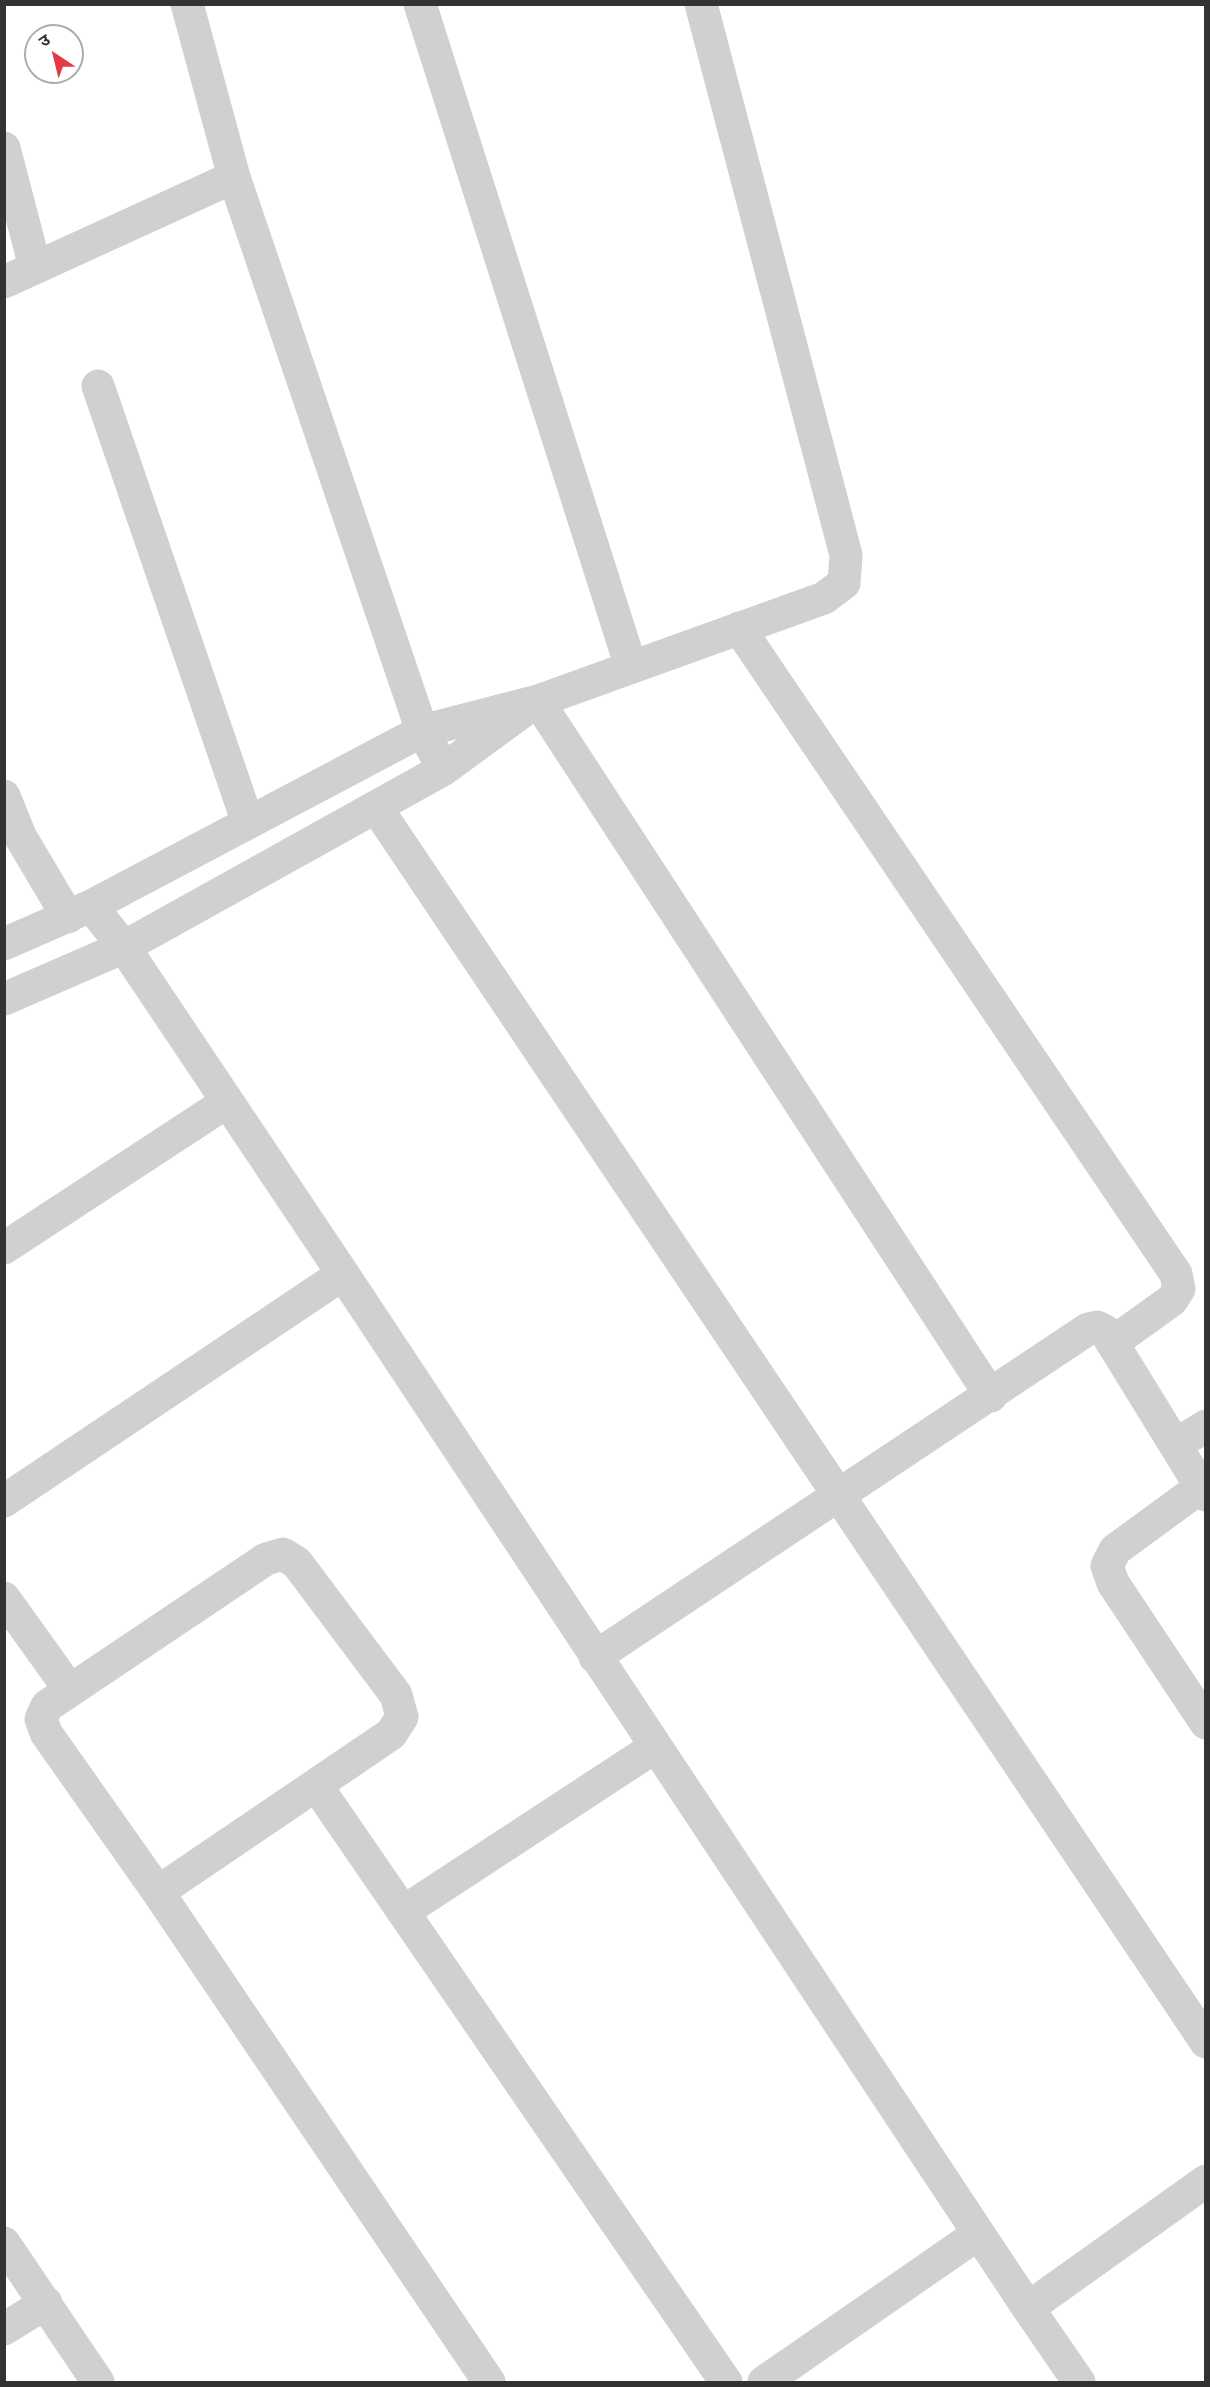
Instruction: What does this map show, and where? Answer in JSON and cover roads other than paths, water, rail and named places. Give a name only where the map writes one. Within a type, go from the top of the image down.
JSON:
[{"type":"street","points":[[187,4],[234,177],[422,731],[444,769]]},
{"type":"street","points":[[420,4],[631,667]]},
{"type":"street","points":[[4,945],[80,911],[422,731],[538,701],[824,598],[844,583],[846,555],[701,4]]},
{"type":"street","points":[[4,148],[35,267]]},
{"type":"street","points":[[4,282],[234,177]]},
{"type":"street","points":[[98,386],[248,823]]},
{"type":"street","points":[[739,628],[1176,1274],[1179,1289],[1172,1300],[1112,1342]]},
{"type":"street","points":[[4,999],[124,946],[376,807],[444,769],[538,701]]},
{"type":"street","points":[[538,701],[991,1396]]},
{"type":"street","points":[[4,796],[20,836],[80,911],[124,946],[978,2234],[1079,2382]]},
{"type":"street","points":[[376,807],[1206,2042]]},
{"type":"street","points":[[4,1248],[227,1102]]},
{"type":"street","points":[[4,1501],[343,1274]]},
{"type":"street","points":[[595,1657],[991,1396],[1088,1329],[1097,1327],[1105,1331],[1203,1491],[1114,1550],[1107,1566],[1113,1583],[1206,1723]]},
{"type":"street","points":[[1175,1445],[1206,1426]]},
{"type":"street","points":[[158,1892],[391,1734],[402,1718],[396,1695],[297,1563],[283,1554],[266,1559],[70,1690],[47,1706],[40,1719],[46,1733],[158,1892],[489,2382]]},
{"type":"street","points":[[4,1598],[70,1690]]},
{"type":"street","points":[[403,1912],[655,1747]]},
{"type":"street","points":[[316,1785],[726,2382]]},
{"type":"street","points":[[1028,2308],[1206,2181]]},
{"type":"street","points":[[764,2382],[978,2234]]},
{"type":"street","points":[[4,2243],[98,2382]]},
{"type":"street","points":[[4,2330],[46,2303]]}]
